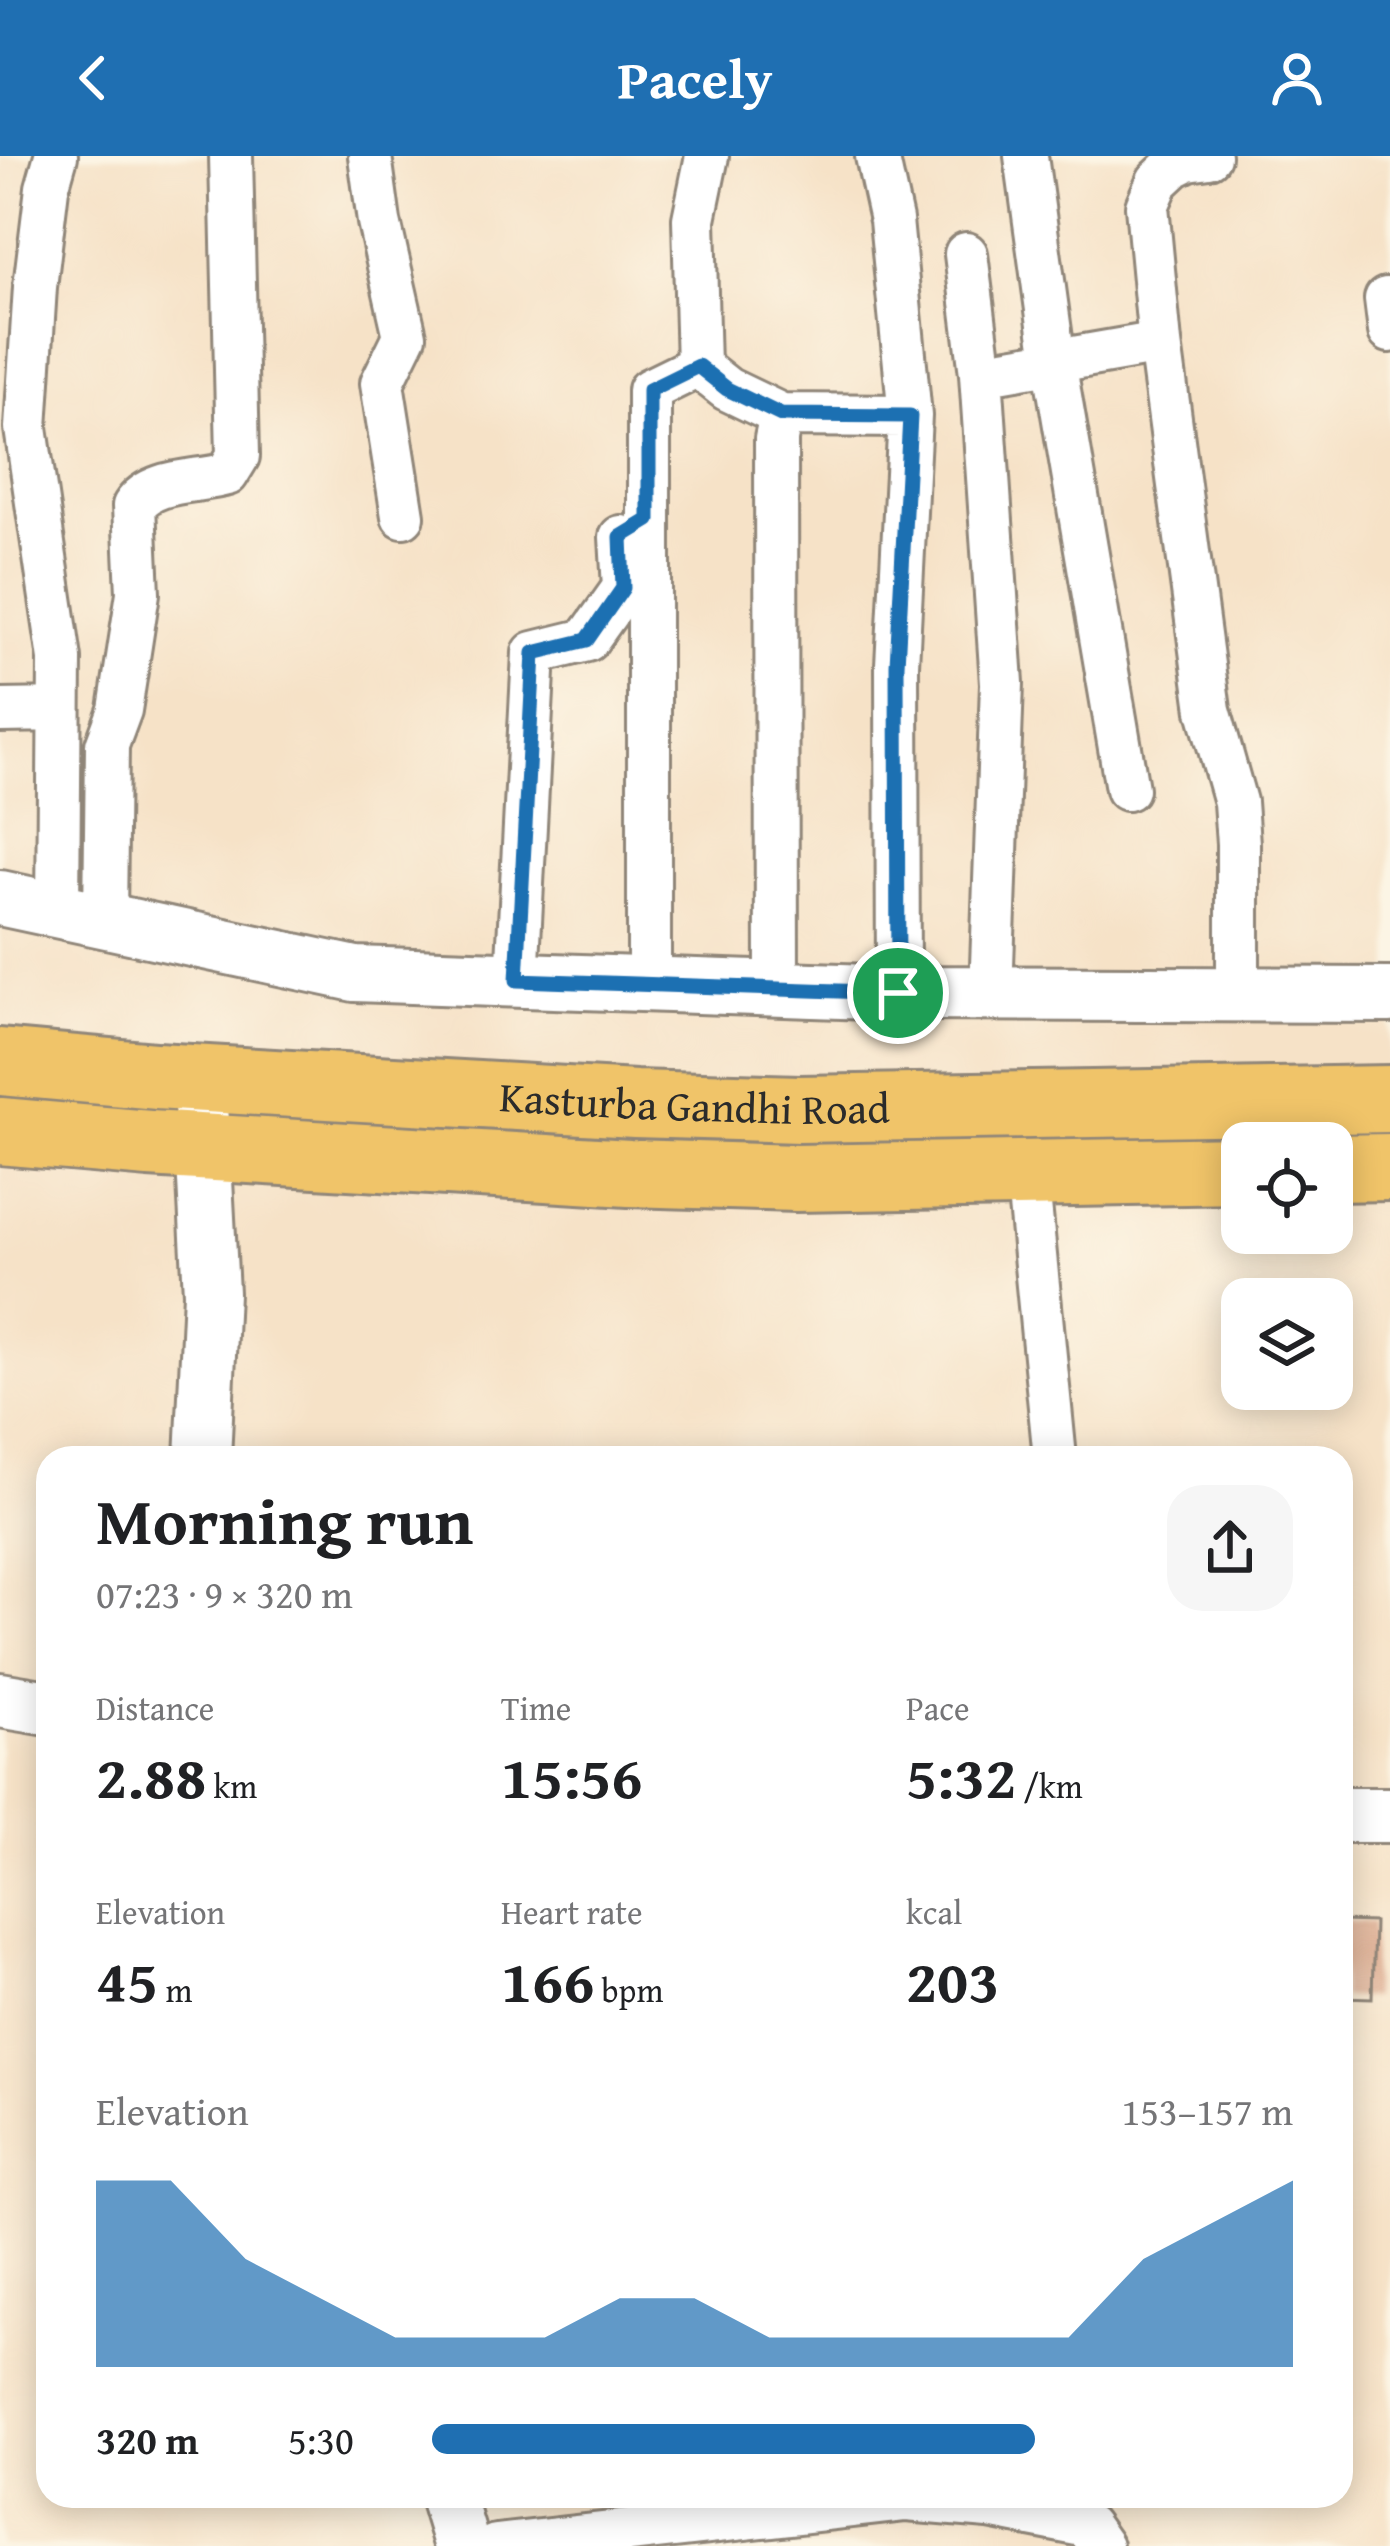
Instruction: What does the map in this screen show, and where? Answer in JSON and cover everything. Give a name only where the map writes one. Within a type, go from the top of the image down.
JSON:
[{"type":"main road","name":"Kasturba Gandhi Road","points":[[0,1062],[201,1079],[800,1109],[1390,1099]]},
{"type":"main road","name":"Kasturba Gandhi Road","points":[[0,1131],[629,1173],[796,1178],[1221,1170]]},
{"type":"main road","points":[[1353,1168],[1390,1167]]},
{"type":"street","points":[[56,156],[47,188],[35,287],[26,428],[60,659],[59,710],[81,915]]},
{"type":"street","points":[[81,915],[107,745],[120,710],[138,592],[134,506],[154,488],[227,474],[238,456],[231,156]]},
{"type":"street","points":[[370,156],[379,223],[405,336],[382,383],[403,516]]},
{"type":"street","points":[[698,366],[694,219],[707,156]]},
{"type":"street","points":[[877,156],[891,220],[910,416],[897,665],[898,993]]},
{"type":"street","points":[[1026,156],[1054,361],[1127,789]]},
{"type":"street","points":[[1209,156],[1174,166],[1158,182],[1147,206],[1160,343],[1209,710],[1234,802],[1238,995]]},
{"type":"street","points":[[966,254],[981,374],[1002,683],[991,994]]},
{"type":"street","points":[[981,374],[1160,343]]},
{"type":"street","points":[[698,366],[727,389],[781,415],[910,416]]},
{"type":"street","points":[[649,984],[649,390],[698,366]]},
{"type":"street","points":[[777,989],[776,439],[781,415]]},
{"type":"street","points":[[517,980],[534,653],[587,640],[623,588],[621,537],[649,520]]},
{"type":"street","points":[[0,711],[59,710]]},
{"type":"street","points":[[0,898],[355,974],[898,993],[1390,994]]},
{"type":"street","points":[[201,1079],[200,1147],[211,1293],[204,1446]]},
{"type":"street","points":[[1027,1174],[1054,1446]]},
{"type":"street","points":[[0,1700],[36,1706]]},
{"type":"street","points":[[0,1728],[36,1733]]},
{"type":"street","points":[[1353,1815],[1390,1815]]},
{"type":"street","points":[[1353,1841],[1390,1841]]},
{"type":"street","points":[[451,2508],[462,2546]]},
{"type":"street","points":[[496,2546],[835,2508]]},
{"type":"street","points":[[994,2508],[1088,2526],[1101,2546]]},
{"type":"building","points":[[1353,1921],[1374,1922],[1372,1998],[1353,1997]]},
{"type":"route","points":[[698,366],[727,389],[781,415],[910,416],[897,665],[898,993],[517,980],[534,653],[587,640],[623,588],[621,537],[649,520],[649,390],[698,366]]}]
